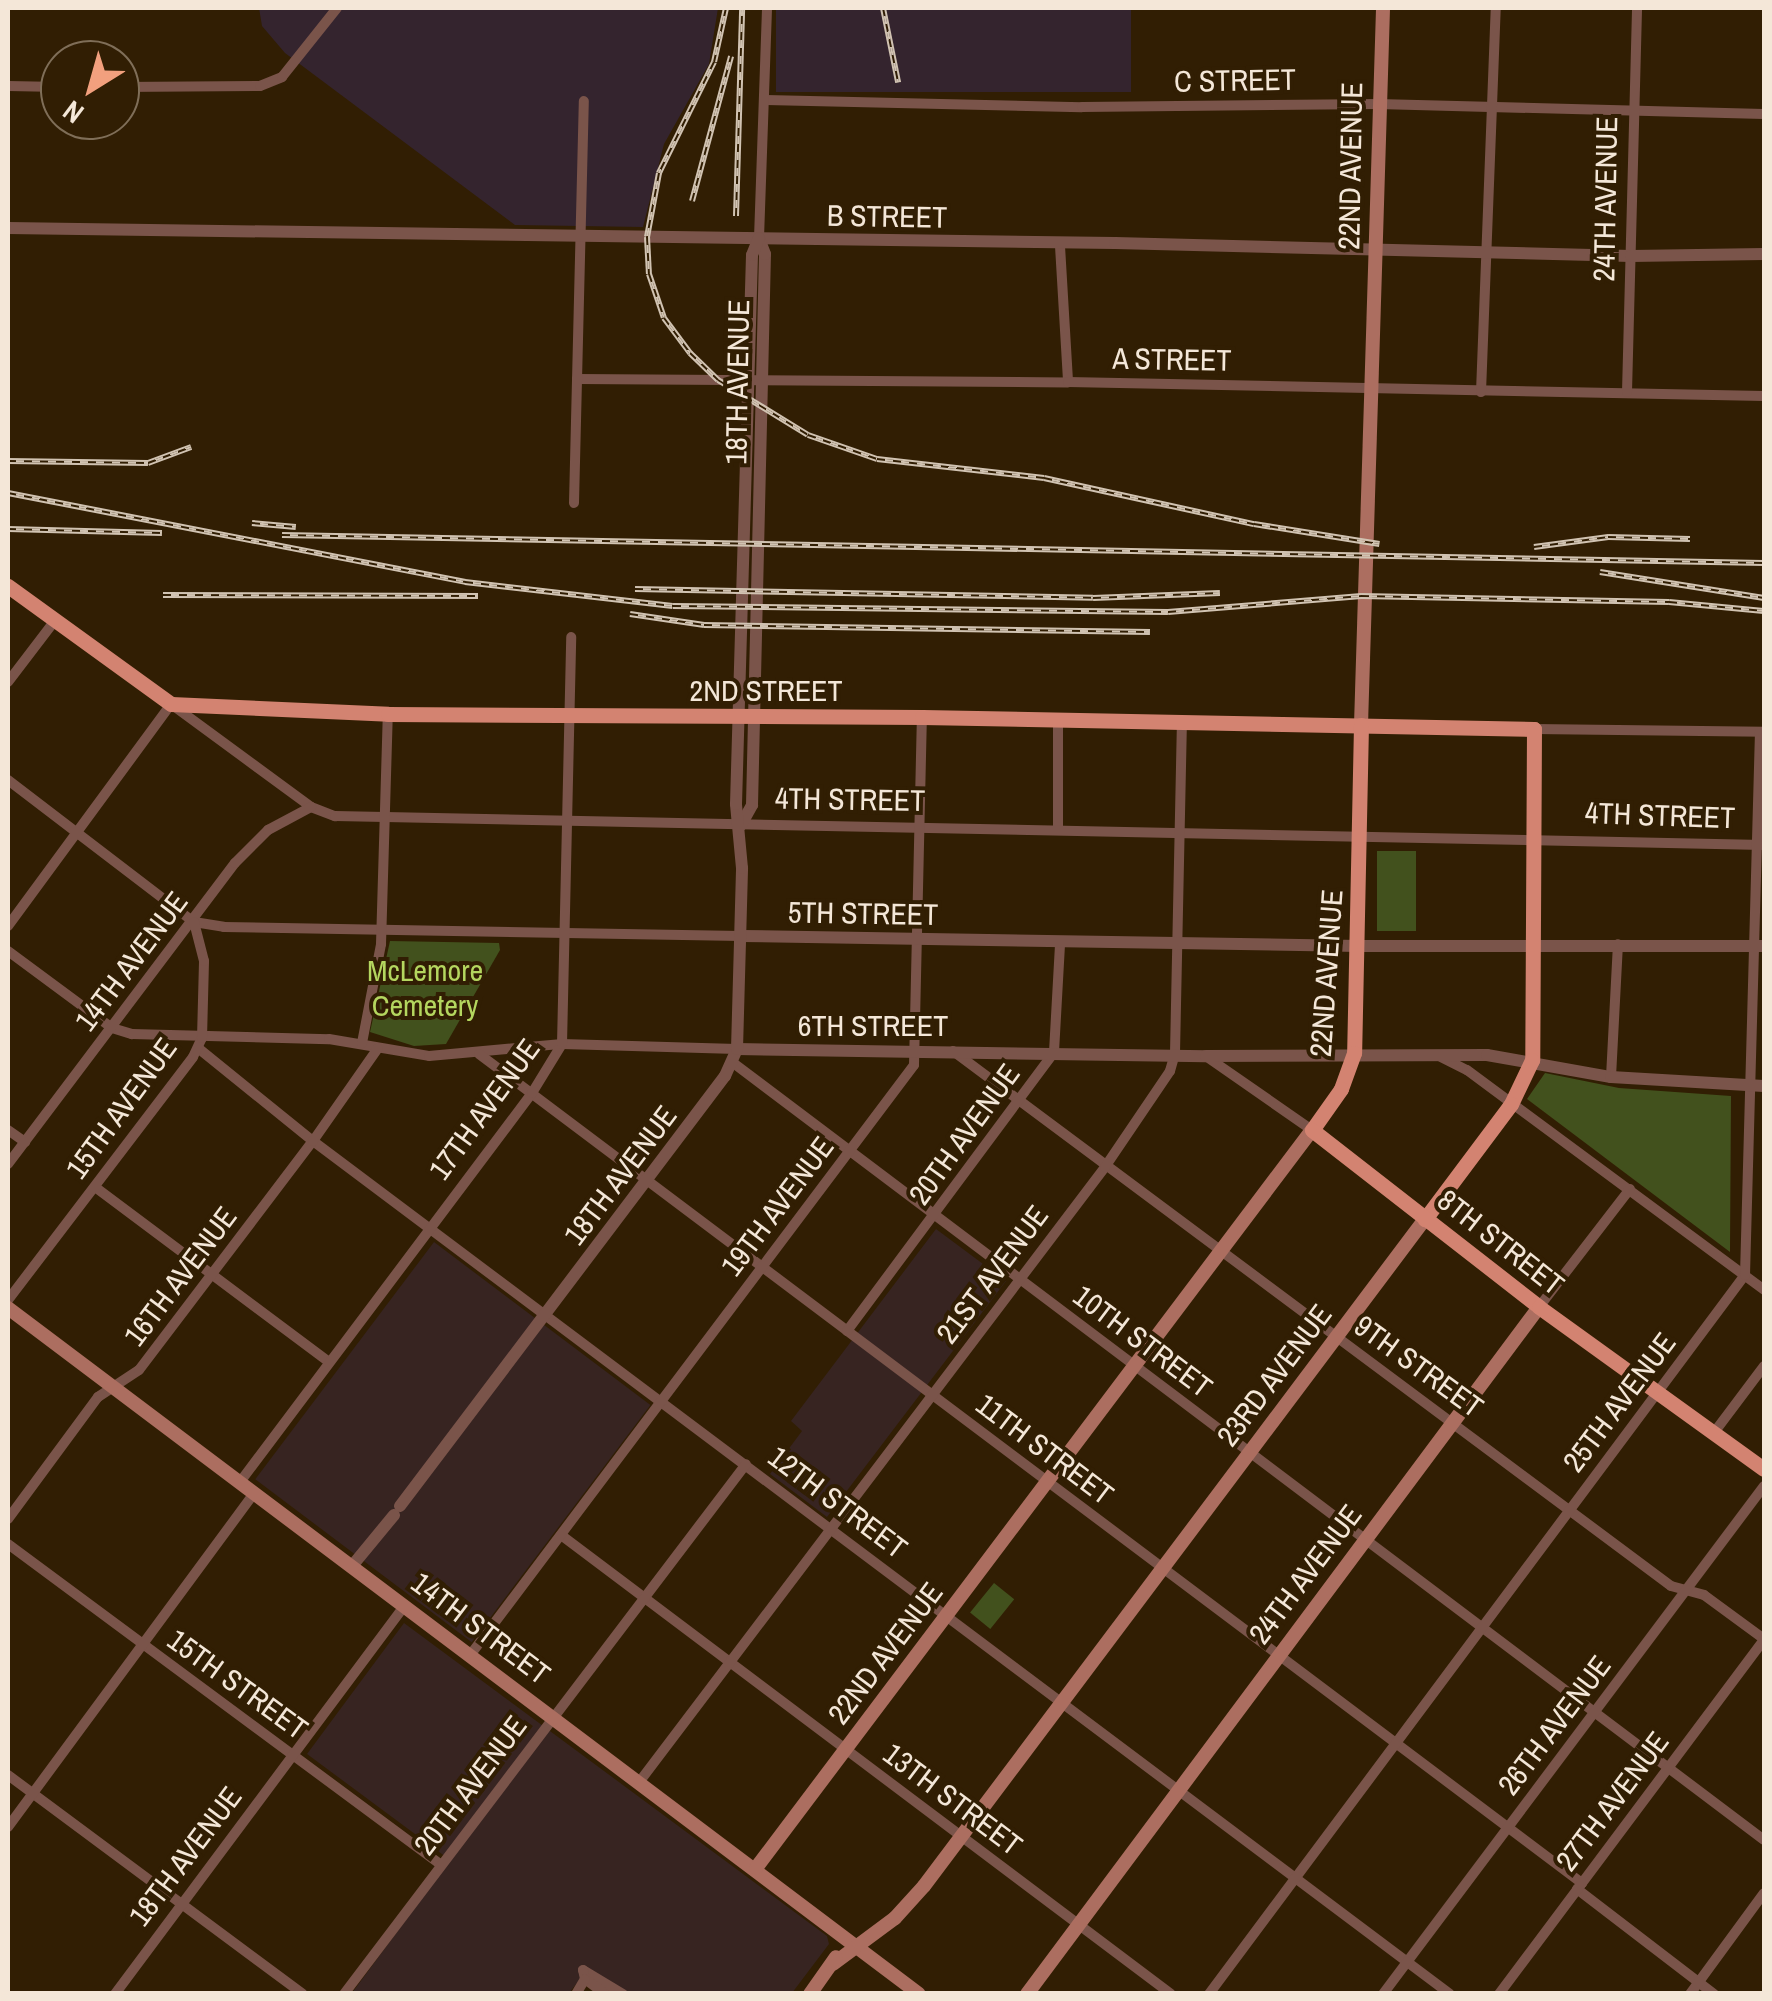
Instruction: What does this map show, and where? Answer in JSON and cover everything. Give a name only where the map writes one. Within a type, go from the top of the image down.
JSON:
[{"type":"main road","name":"22ND AVENUE","points":[[756,1868],[1312,1130],[1341,1089],[1354,1054],[1367,409],[1377,251],[1383,8]]},
{"type":"main road","name":"4TH STREET","points":[[8,586],[171,704]]},
{"type":"main road","name":"2ND STREET","points":[[171,704],[388,714],[922,717],[1534,729]]},
{"type":"main road","name":"23RD AVENUE","points":[[832,1964],[907,1906],[962,1837],[1511,1104],[1532,1060],[1534,729]]},
{"type":"main road","name":"8TH STREET","points":[[1312,1130],[1539,1307],[1764,1469]]},
{"type":"main road","name":"24TH AVENUE","points":[[1027,1994],[1539,1307]]},
{"type":"main road","name":"14TH STREET","points":[[8,1308],[919,1994]]},
{"type":"main road","name":"23RD AVENUE","points":[[810,1994],[840,1948],[840,1931]]},
{"type":"street","points":[[140,87],[260,86],[282,77],[337,8]]},
{"type":"street","name":"18TH AVENUE","points":[[741,825],[752,805],[759,238],[767,8]]},
{"type":"street","points":[[1480,392],[1496,8]]},
{"type":"street","name":"24TH AVENUE","points":[[1627,392],[1637,8]]},
{"type":"street","points":[[8,86],[40,86]]},
{"type":"street","name":"C STREET","points":[[766,100],[1082,107],[1378,104],[1634,114],[1764,114]]},
{"type":"street","points":[[574,503],[584,101]]},
{"type":"street","name":"B STREET","points":[[8,228],[1060,246],[1114,243],[1631,256],[1764,254]]},
{"type":"street","points":[[1060,246],[1068,382]]},
{"type":"street","name":"18TH AVENUE","points":[[352,1566],[646,1181],[734,1056],[741,936],[741,825],[736,804],[759,255]]},
{"type":"street","name":"A STREET","points":[[577,380],[1068,382],[1764,396]]},
{"type":"street","points":[[8,682],[56,618]]},
{"type":"street","name":"17TH AVENUE","points":[[240,1482],[532,1093],[562,1044],[571,637]]},
{"type":"street","points":[[8,926],[171,704]]},
{"type":"street","name":"4TH STREET","points":[[171,704],[324,815],[1760,845]]},
{"type":"street","points":[[362,1044],[381,944],[388,714]]},
{"type":"street","name":"19TH AVENUE","points":[[470,1654],[914,1064],[922,717]]},
{"type":"street","points":[[1058,721],[1058,830]]},
{"type":"street","name":"21ST AVENUE","points":[[640,1781],[1105,1166],[1170,1072],[1176,1053],[1182,724]]},
{"type":"street","points":[[1534,729],[1762,732],[1758,1086],[1745,1275]]},
{"type":"street","points":[[8,780],[194,922]]},
{"type":"street","name":"14TH AVENUE","points":[[8,1164],[251,845],[311,808]]},
{"type":"street","name":"5TH STREET","points":[[194,922],[224,927],[1060,943],[1759,946]]},
{"type":"street","name":"15TH AVENUE","points":[[8,1300],[200,1043],[204,961],[194,922]]},
{"type":"street","name":"20TH AVENUE","points":[[847,1332],[1054,1052],[1060,943]]},
{"type":"street","points":[[1611,1077],[1618,944]]},
{"type":"street","name":"6TH STREET","points":[[8,951],[112,1028],[200,1043],[329,1038],[412,1056],[479,1054],[562,1044],[734,1056],[917,1050],[1206,1056],[1436,1055],[1532,1060],[1611,1077],[1758,1086]]},
{"type":"street","name":"12TH STREET","points":[[200,1043],[314,1141],[1450,1994]]},
{"type":"street","name":"16TH AVENUE","points":[[8,1519],[98,1397],[139,1370],[314,1141],[378,1048]]},
{"type":"street","name":"9TH STREET","points":[[952,1050],[1671,1586],[1704,1595],[1764,1639]]},
{"type":"street","name":"11TH STREET","points":[[479,1054],[1396,1742],[1714,1994]]},
{"type":"street","points":[[1436,1055],[1467,1070],[1764,1290]]},
{"type":"street","name":"10TH STREET","points":[[734,1056],[849,1152],[1764,1840]]},
{"type":"street","name":"8TH STREET","points":[[1206,1056],[1312,1130]]},
{"type":"street","points":[[8,1130],[24,1142]]},
{"type":"street","points":[[95,1186],[328,1362]]},
{"type":"street","name":"24TH AVENUE","points":[[1539,1307],[1630,1189]]},
{"type":"street","name":"25TH AVENUE","points":[[1209,1994],[1745,1275]]},
{"type":"street","points":[[1713,1434],[1764,1366]]},
{"type":"street","name":"20TH AVENUE","points":[[344,1994],[746,1464]]},
{"type":"street","name":"26TH AVENUE","points":[[1383,1994],[1764,1486]]},
{"type":"street","points":[[8,1828],[254,1492]]},
{"type":"street","name":"13TH STREET","points":[[561,1535],[1171,1994]]},
{"type":"street","name":"15TH STREET","points":[[8,1544],[440,1864]]},
{"type":"street","name":"18TH AVENUE","points":[[114,1994],[404,1605]]},
{"type":"street","name":"27TH AVENUE","points":[[1499,1994],[1764,1639]]},
{"type":"street","points":[[8,1775],[302,1994]]},
{"type":"street","points":[[1690,1994],[1764,1893]]},
{"type":"street","points":[[576,1994],[584,1974]]},
{"type":"street","points":[[584,1974],[605,1994]]},
{"type":"street","points":[[584,1974],[622,1994]]},
{"type":"shaded area","points":[[259,8],[718,8],[709,64],[664,144],[643,227],[515,225],[285,53],[262,26]]},
{"type":"shaded area","points":[[776,8],[1131,8],[1131,92],[776,92]]},
{"type":"shaded area","points":[[936,1229],[1006,1281],[827,1517],[770,1474],[802,1431],[791,1421]]},
{"type":"shaded area","points":[[434,1242],[650,1405],[472,1642],[255,1479]]},
{"type":"shaded area","points":[[404,1623],[827,1936],[829,1944],[792,1993],[602,1993],[581,1978],[569,1993],[352,1993],[450,1860],[307,1754]]},
{"type":"green space","points":[[1377,851],[1416,851],[1416,931],[1377,931]]},
{"type":"green space","name":"McLemore Cemetery","points":[[390,941],[499,943],[500,950],[446,1044],[414,1046],[370,1032]]},
{"type":"green space","points":[[1545,1073],[1619,1088],[1731,1096],[1730,1252],[1527,1099]]},
{"type":"green space","points":[[994,1583],[1014,1599],[990,1629],[970,1613]]},
{"type":"railway","points":[[726,8],[714,62],[659,173],[647,237],[649,274],[664,318],[690,353],[718,380],[808,435],[877,459],[1044,478],[1254,524],[1379,544]]},
{"type":"railway","points":[[736,216],[742,8]]},
{"type":"railway","points":[[883,8],[898,82]]},
{"type":"railway","points":[[692,201],[731,56]]},
{"type":"railway","points":[[8,461],[148,463],[191,447]]},
{"type":"railway","points":[[8,493],[465,582],[673,606],[1168,612],[1361,596],[1669,602],[1764,611]]},
{"type":"railway","points":[[252,523],[296,527]]},
{"type":"railway","points":[[8,529],[162,533]]},
{"type":"railway","points":[[282,535],[1764,563]]},
{"type":"railway","points":[[1534,547],[1608,537],[1690,539]]},
{"type":"railway","points":[[1600,572],[1764,598]]},
{"type":"railway","points":[[635,589],[1093,598],[1220,593]]},
{"type":"railway","points":[[163,595],[478,596]]},
{"type":"railway","points":[[630,614],[704,625],[1150,632]]}]
